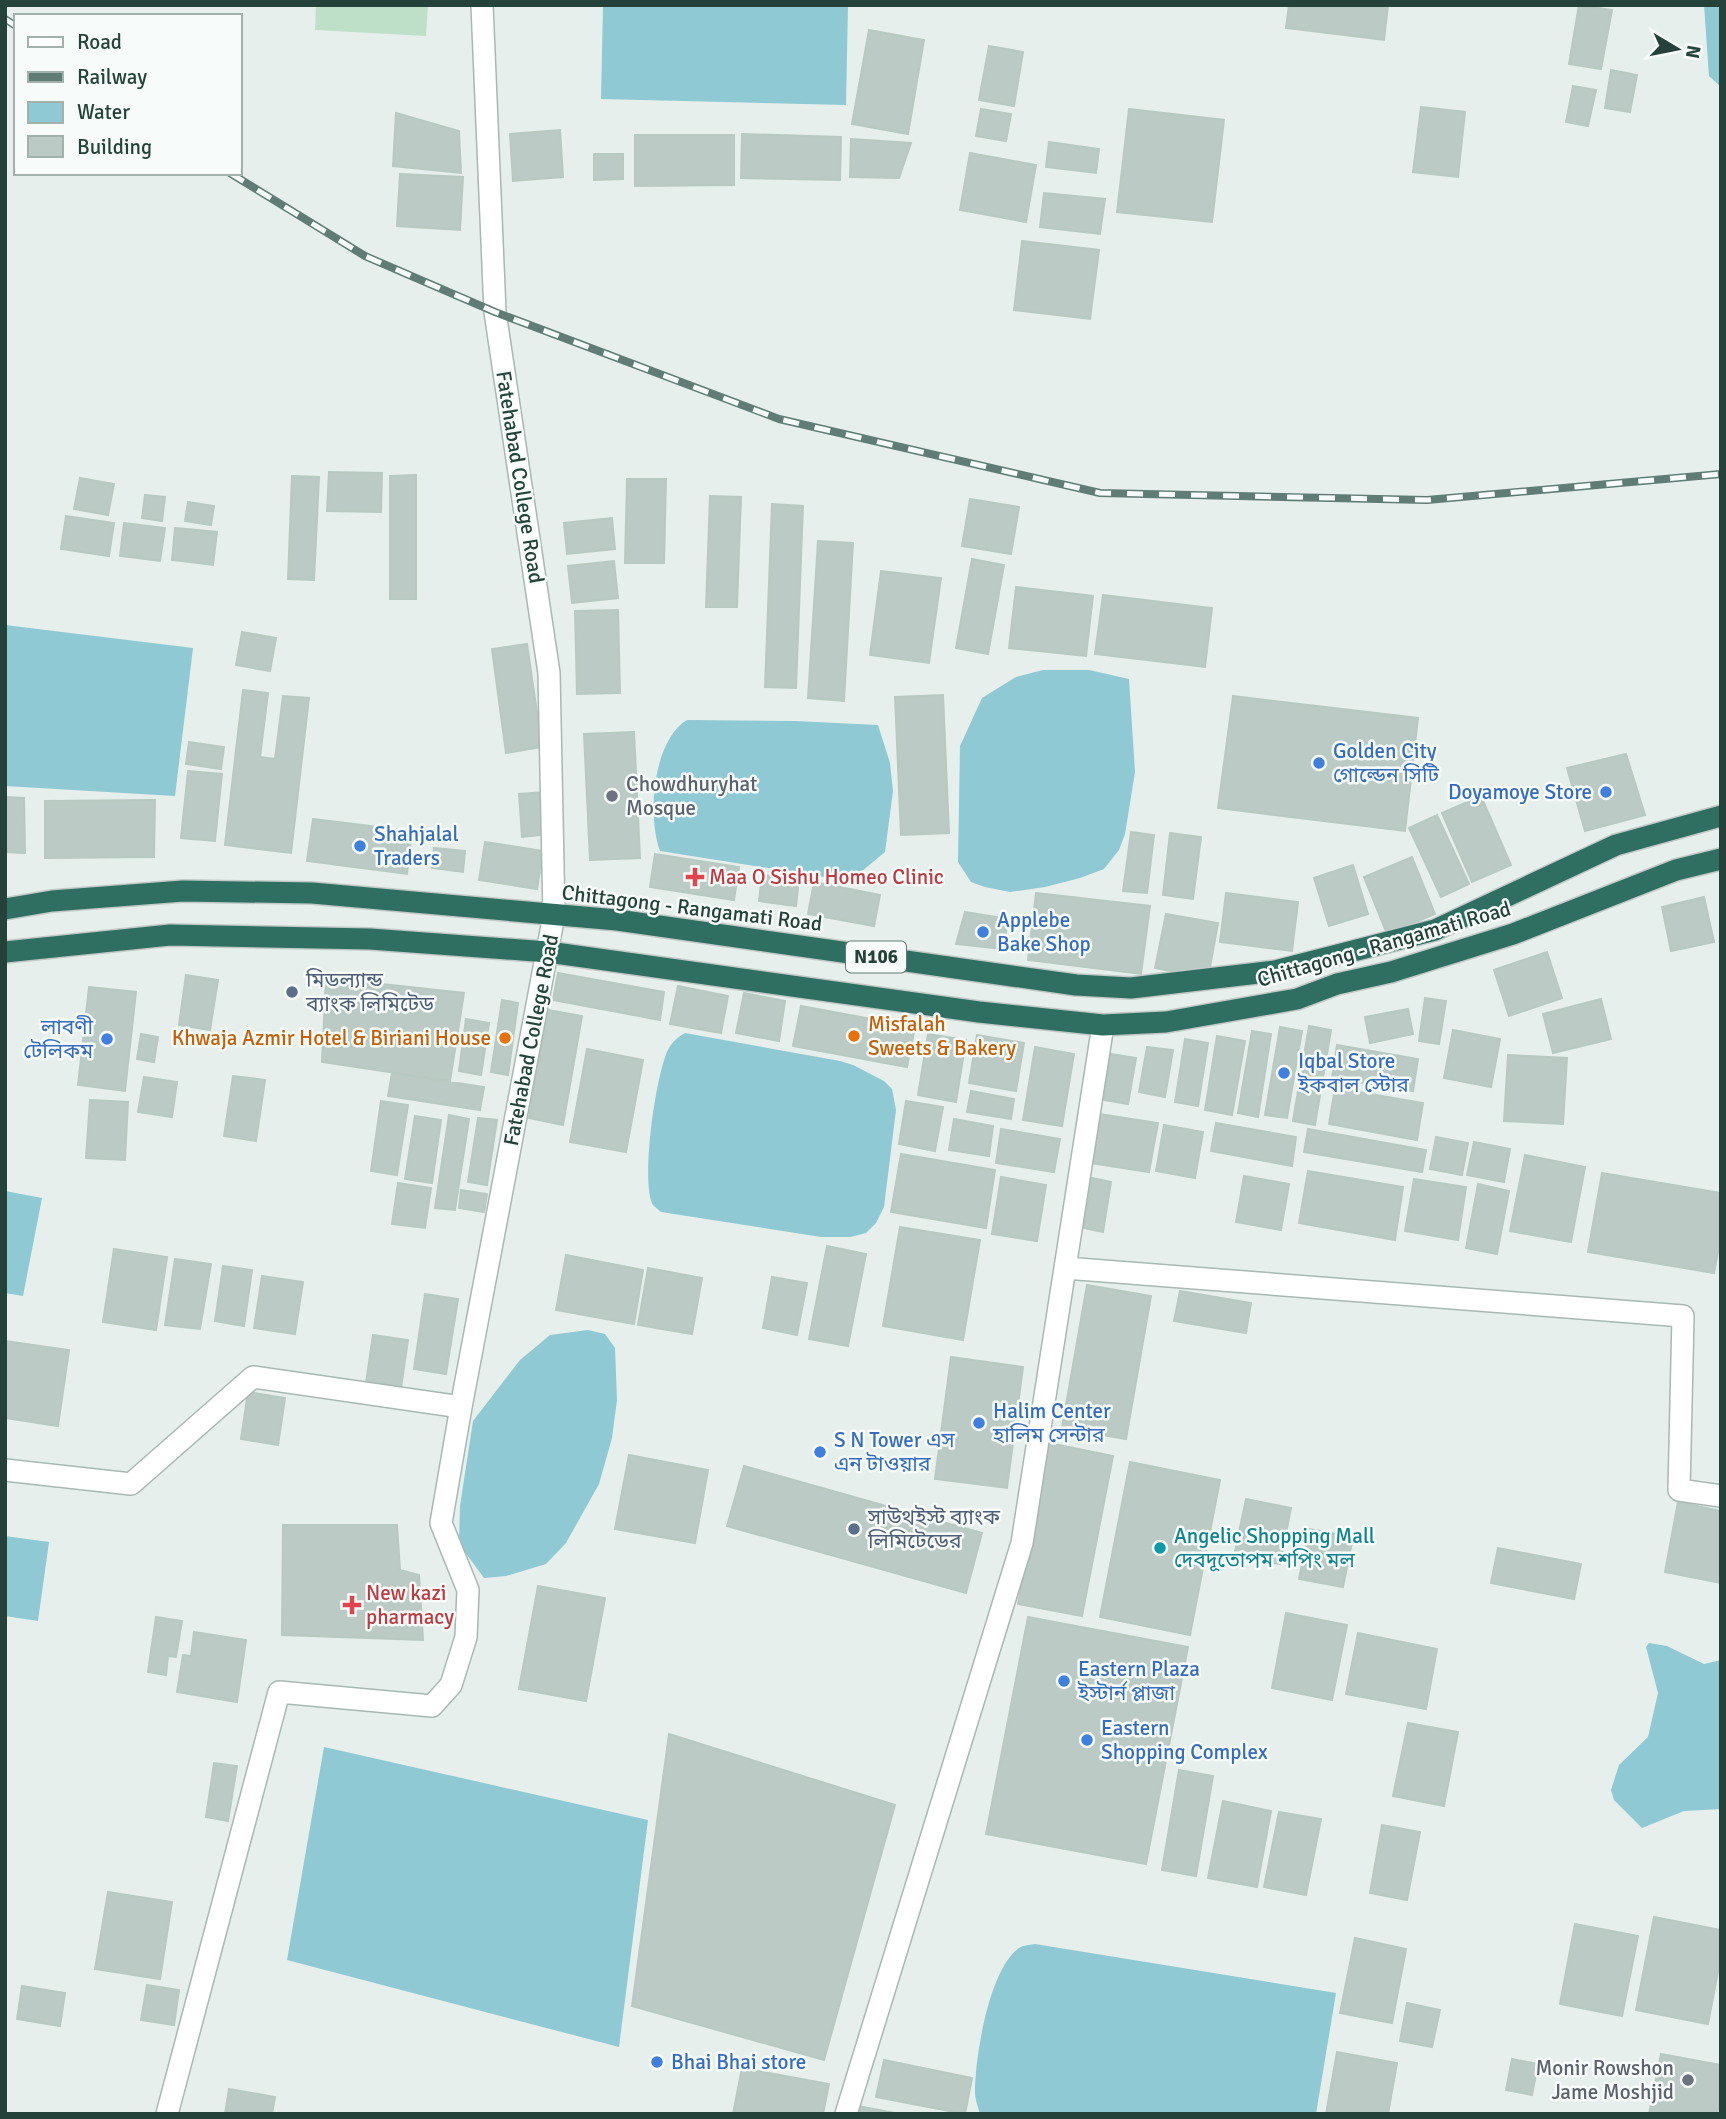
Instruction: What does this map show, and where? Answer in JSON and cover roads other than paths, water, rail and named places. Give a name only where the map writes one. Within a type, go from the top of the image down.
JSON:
[{"type":"highway","name":"Chittagong - Rangamati Road","points":[[5,909],[52,901],[183,891],[312,893],[617,920],[1076,985],[1131,988],[1275,971],[1435,930],[1616,845],[1721,816]]},
{"type":"highway","name":"Chittagong - Rangamati Road","points":[[5,952],[170,935],[370,939],[548,952],[978,1012],[1103,1025],[1166,1022],[1297,999],[1336,985],[1391,972],[1513,934],[1676,870],[1721,859]]},
{"type":"street","name":"Fatehabad College Road","points":[[167,2114],[279,1692],[432,1706],[451,1685],[467,1637],[468,1590],[441,1523],[554,915],[550,673],[495,312],[482,5]]},
{"type":"street","points":[[846,2114],[1022,1543],[1103,1025]]},
{"type":"street","points":[[1065,1268],[1683,1316],[1679,1490],[1721,1496]]},
{"type":"street","points":[[5,1470],[131,1484],[253,1377],[461,1407]]},
{"type":"water","points":[[603,5],[848,5],[846,105],[601,99]]},
{"type":"water","points":[[1704,5],[1721,5],[1721,87],[1709,76]]},
{"type":"water","points":[[5,625],[193,648],[175,796],[5,786]]},
{"type":"water","points":[[1043,670],[1089,670],[1129,679],[1135,772],[1125,834],[1119,850],[1104,869],[1045,887],[1010,892],[985,887],[971,882],[958,862],[960,746],[982,698],[1016,677]]},
{"type":"water","points":[[687,720],[878,725],[890,763],[893,791],[885,852],[850,881],[660,851],[654,819],[656,780],[667,744]]},
{"type":"water","points":[[685,1033],[840,1061],[884,1081],[892,1089],[896,1110],[884,1207],[876,1223],[866,1233],[850,1237],[821,1237],[661,1212],[653,1205],[649,1193],[649,1152],[659,1079],[669,1048]]},
{"type":"water","points":[[5,1191],[42,1198],[23,1296],[5,1293]]},
{"type":"water","points":[[588,1330],[605,1334],[615,1348],[617,1400],[612,1438],[599,1484],[566,1543],[546,1564],[506,1576],[484,1578],[459,1544],[460,1506],[473,1421],[520,1360],[550,1335]]},
{"type":"water","points":[[5,1536],[49,1542],[38,1621],[5,1616]]},
{"type":"water","points":[[1649,1643],[1667,1646],[1704,1664],[1721,1660],[1721,1809],[1684,1811],[1642,1828],[1614,1800],[1611,1790],[1619,1765],[1648,1737],[1658,1693],[1646,1647]]},
{"type":"water","points":[[324,1747],[648,1820],[619,2047],[287,1960]]},
{"type":"water","points":[[1035,1944],[1336,1993],[1316,2114],[980,2114],[975,2095],[976,2077],[981,2037],[992,1994],[1008,1959],[1021,1947]]},
{"type":"railway","points":[[5,19],[14,25]]},
{"type":"railway","points":[[233,175],[365,256],[495,312],[779,419],[1100,493],[1427,500],[1721,474]]},
{"type":"place","name":"Golden City গোল্ডেন সিটি","points":[[1319,763]]},
{"type":"place","name":"Doyamoye Store","points":[[1606,792]]},
{"type":"place","name":"Chowdhuryhat Mosque","points":[[612,796]]},
{"type":"place","name":"Shahjalal Traders","points":[[360,846]]},
{"type":"place","name":"Maa O Sishu Homeo Clinic","points":[[695,877]]},
{"type":"place","name":"Applebe Bake Shop","points":[[983,932]]},
{"type":"place","name":"মিডল্যান্ড ব্যাংক লিমিটেড","points":[[292,992]]},
{"type":"place","name":"Misfalah Sweets & Bakery","points":[[854,1036]]},
{"type":"place","name":"Khwaja Azmir Hotel & Biriani House","points":[[505,1038]]},
{"type":"place","name":"লাবণী টেলিকম","points":[[107,1039]]},
{"type":"place","name":"Iqbal Store ইকবাল স্টোর","points":[[1284,1073]]},
{"type":"place","name":"Halim Center হালিম সেন্টার","points":[[979,1423]]},
{"type":"place","name":"S N Tower এস এন টাওয়ার","points":[[820,1452]]},
{"type":"place","name":"সাউথইস্ট ব্যাংক লিমিটেডের","points":[[854,1529]]},
{"type":"place","name":"Angelic Shopping Mall দেবদূতোপম শপিং মল","points":[[1160,1548]]},
{"type":"place","name":"New kazi pharmacy","points":[[352,1605]]},
{"type":"place","name":"Eastern Plaza ইস্টার্ন প্লাজা","points":[[1064,1681]]},
{"type":"place","name":"Eastern Shopping Complex","points":[[1087,1740]]},
{"type":"place","name":"Bhai Bhai store","points":[[657,2062]]},
{"type":"place","name":"Monir Rowshon Jame Moshjid","points":[[1688,2080]]}]
